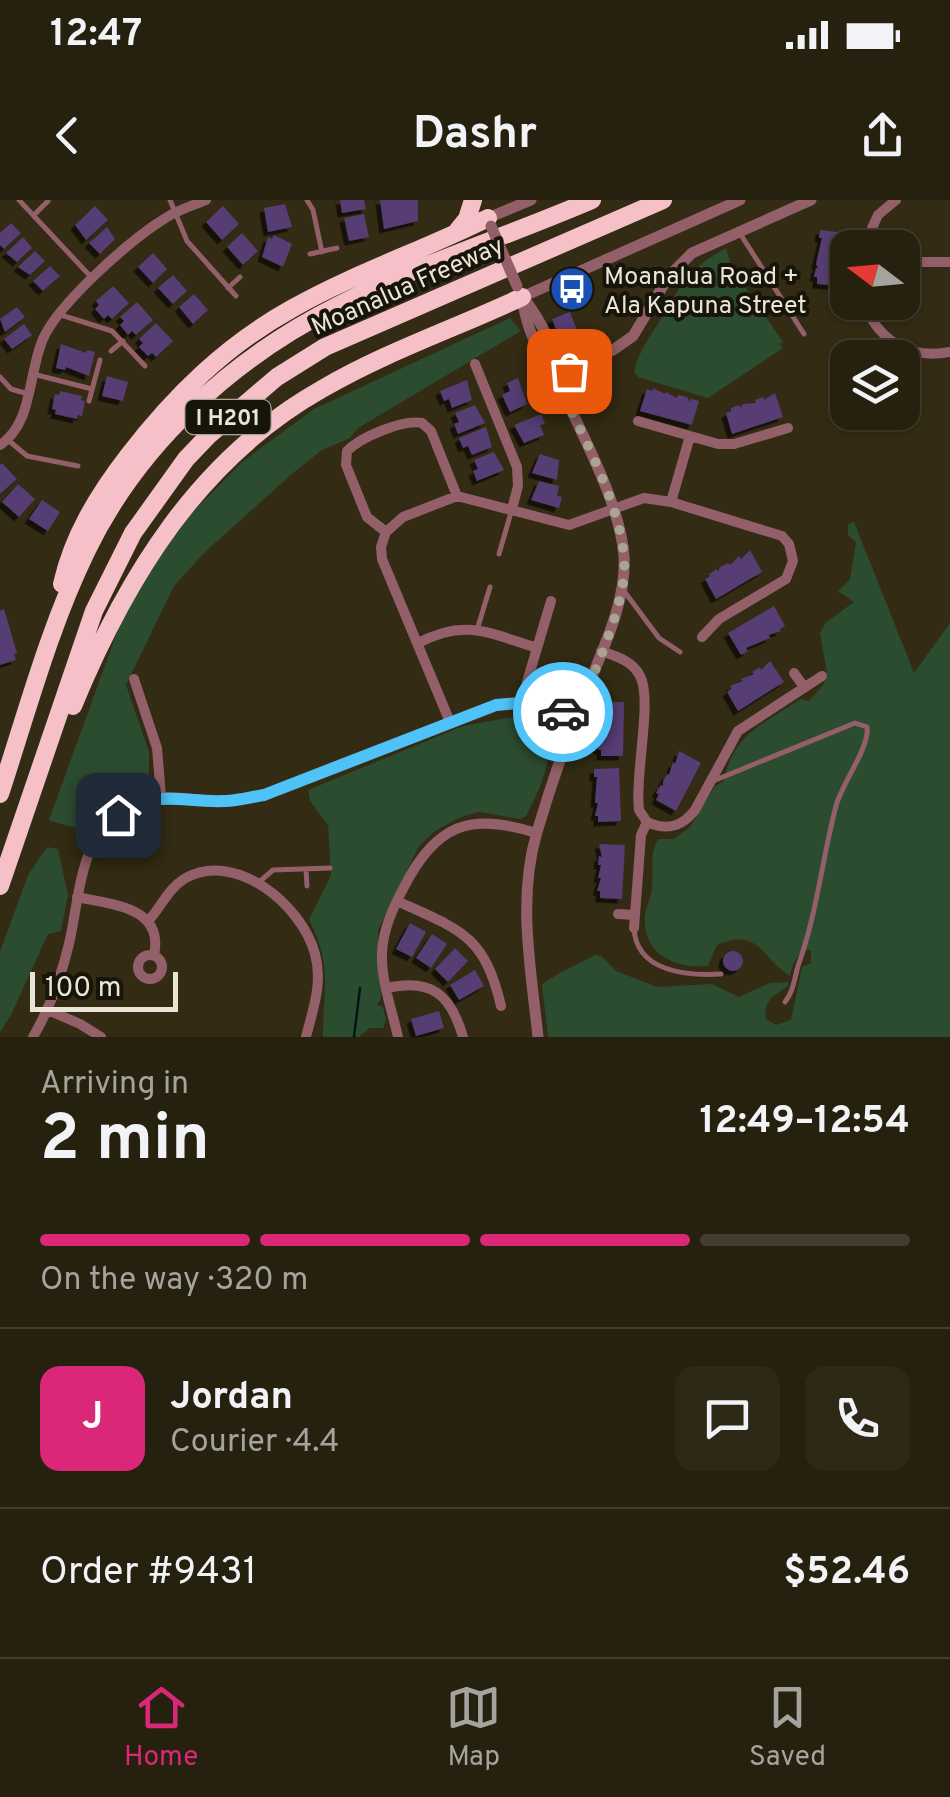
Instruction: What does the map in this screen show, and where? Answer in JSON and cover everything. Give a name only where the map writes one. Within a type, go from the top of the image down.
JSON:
[{"type":"highway","points":[[454,234],[477,200]]},
{"type":"highway","name":"Moanalua Freeway","points":[[0,794],[48,644],[89,546],[120,494],[177,424],[218,384],[287,333],[342,303],[592,200]]},
{"type":"highway","name":"Moanalua Freeway","points":[[0,886],[106,582],[152,504],[208,436],[265,386],[325,346],[663,200]]},
{"type":"highway","points":[[48,644],[69,554],[91,510],[176,396],[240,342],[292,308],[454,234],[490,222]]},
{"type":"highway","points":[[14,849],[116,611],[154,546],[202,485],[264,429],[318,390],[520,292]]},
{"type":"highway","points":[[0,781],[21,730]]},
{"type":"street","points":[[4,443],[22,418],[43,339],[58,314],[136,238],[174,213],[206,200]]},
{"type":"street","points":[[477,200],[520,292],[536,312],[556,356],[556,377],[613,507],[624,552],[622,589],[536,833],[528,884],[527,931],[538,1037]]},
{"type":"street","points":[[490,222],[531,200]]},
{"type":"street","points":[[520,292],[740,200]]},
{"type":"street","points":[[556,377],[625,342],[638,330],[676,268],[692,253],[812,200]]},
{"type":"street","points":[[871,230],[878,215],[896,200]]},
{"type":"street","points":[[920,262],[947,262],[944,278]]},
{"type":"street","points":[[873,320],[893,343],[922,354],[950,352]]},
{"type":"street","points":[[475,364],[517,467],[518,486],[512,508]]},
{"type":"street","points":[[481,380],[497,373]]},
{"type":"street","points":[[386,532],[368,520],[360,500],[345,460],[352,446],[408,422],[422,423],[431,432],[457,496]]},
{"type":"street","points":[[638,422],[718,444],[734,444],[788,428]]},
{"type":"street","points":[[671,502],[690,436]]},
{"type":"street","points":[[450,722],[382,559],[381,547],[386,532],[403,517],[457,496],[569,525],[644,498],[671,502],[782,536],[792,552],[792,569],[786,579],[719,619],[705,633],[716,641]]},
{"type":"street","points":[[527,682],[551,601]]},
{"type":"street","points":[[418,642],[452,629],[477,630],[537,648]]},
{"type":"street","points":[[601,652],[632,666],[644,686],[638,801],[647,822],[641,835],[634,922],[618,914]]},
{"type":"street","points":[[794,673],[804,687]]},
{"type":"street","points":[[647,822],[667,828],[687,820],[738,731],[822,676]]},
{"type":"street","points":[[134,679],[157,748],[161,797]]},
{"type":"street","points":[[32,1037],[48,1010],[69,942],[86,856],[110,821],[135,804],[161,797],[224,801],[264,795],[496,705],[514,703],[557,722],[574,722]]},
{"type":"street","points":[[398,1037],[382,950],[389,919],[426,848],[454,829],[482,822],[536,833]]},
{"type":"street","points":[[149,920],[176,886],[196,874],[231,873],[258,883],[293,912],[315,952],[318,988],[306,1037]]},
{"type":"street","points":[[77,897],[124,908],[149,920],[157,935],[154,955]]},
{"type":"street","points":[[397,901],[446,924],[478,947],[493,973],[500,1006]]},
{"type":"street","points":[[387,988],[420,985],[440,994],[454,1008],[463,1037]]},
{"type":"street","points":[[48,1010],[100,1037]]},
{"type":"lane","points":[[20,200],[93,279]]},
{"type":"lane","points":[[170,200],[188,242],[236,296]]},
{"type":"lane","points":[[307,200],[322,252]]},
{"type":"lane","points":[[34,215],[48,201]]},
{"type":"lane","points":[[738,231],[804,334]]},
{"type":"lane","points":[[310,254],[337,248]]},
{"type":"lane","points":[[228,288],[240,277]]},
{"type":"lane","points":[[58,314],[112,331],[145,366]]},
{"type":"lane","points":[[110,352],[123,341]]},
{"type":"lane","points":[[89,401],[100,360]]},
{"type":"lane","points":[[33,374],[92,389]]},
{"type":"lane","points":[[0,376],[11,389],[28,394]]},
{"type":"lane","points":[[4,443],[28,456],[78,466]]},
{"type":"lane","points":[[499,554],[512,508]]},
{"type":"lane","points":[[477,630],[490,587]]},
{"type":"lane","points":[[622,589],[659,638],[680,652]]},
{"type":"lane","points":[[709,783],[855,723],[867,728],[864,746],[841,788],[807,945],[794,990],[785,1002]]},
{"type":"lane","points":[[258,883],[273,870],[330,868]]},
{"type":"lane","points":[[306,869],[307,886]]},
{"type":"lane","points":[[634,922],[635,943],[642,954],[668,970],[693,976],[721,974]]},
{"type":"green space","points":[[726,248],[732,268],[783,342],[779,344],[783,348],[708,398],[638,377],[634,371],[641,352],[680,288],[700,264]]},
{"type":"green space","points":[[510,318],[521,331],[358,428],[350,438],[322,450],[205,552],[174,586],[126,685],[149,752],[149,786],[120,800],[90,825],[77,827],[49,820],[124,613],[180,525],[242,462],[314,409]]},
{"type":"green space","points":[[854,522],[914,673],[950,623],[950,1037],[548,1037],[542,985],[595,955],[616,971],[657,987],[712,984],[739,997],[770,983],[788,982],[768,1003],[766,1019],[776,1025],[791,1020],[802,967],[811,963],[811,950],[802,951],[790,976],[758,947],[742,940],[717,945],[708,966],[684,965],[655,949],[645,929],[645,916],[658,839],[674,839],[690,827],[715,786],[724,781],[734,752],[752,731],[801,699],[809,701],[824,684],[827,673],[820,633],[825,623],[854,602],[838,591],[850,579],[856,542],[848,535],[848,524]]},
{"type":"green space","points":[[519,716],[544,733],[548,746],[544,774],[526,816],[520,819],[479,812],[461,817],[435,831],[419,846],[378,930],[381,998],[377,1005],[383,1007],[383,1028],[370,1028],[359,1037],[323,1037],[324,964],[309,920],[331,875],[328,825],[310,801],[308,790],[463,726]]},
{"type":"green space","points":[[47,847],[58,849],[68,895],[61,931],[48,934],[0,1032],[0,952],[28,875]]},
{"type":"building","points":[[340,200],[364,200],[366,209],[342,213]]},
{"type":"building","points":[[380,200],[418,200],[418,221],[384,229]]},
{"type":"building","points":[[285,204],[292,227],[268,232],[264,208]]},
{"type":"building","points":[[95,206],[108,220],[86,240],[75,225]]},
{"type":"building","points":[[223,206],[239,224],[222,240],[206,222]]},
{"type":"building","points":[[364,214],[369,237],[349,241],[344,218]]},
{"type":"building","points":[[11,223],[21,233],[4,249],[0,233]]},
{"type":"building","points":[[107,227],[115,239],[100,254],[89,243]]},
{"type":"building","points":[[820,230],[830,231],[830,285],[817,284],[814,277]]},
{"type":"building","points":[[242,233],[258,251],[243,265],[227,247]]},
{"type":"building","points":[[274,235],[292,244],[283,267],[262,257],[268,237],[272,239]]},
{"type":"building","points":[[23,237],[32,248],[17,262],[6,253]]},
{"type":"building","points":[[35,251],[45,261],[30,275],[18,267]]},
{"type":"building","points":[[153,253],[167,269],[153,283],[138,267]]},
{"type":"building","points":[[50,266],[60,276],[43,291],[33,281]]},
{"type":"building","points":[[173,275],[187,291],[173,304],[158,288]]},
{"type":"building","points":[[113,286],[129,303],[112,319],[108,315],[104,319],[95,309],[99,305],[96,301]]},
{"type":"building","points":[[194,294],[208,310],[193,324],[179,307]]},
{"type":"building","points":[[137,302],[153,320],[136,335],[132,331],[128,335],[120,325],[124,321],[120,317]]},
{"type":"building","points":[[17,307],[25,317],[5,332],[0,319]]},
{"type":"building","points":[[570,312],[582,343],[564,350],[552,319]]},
{"type":"building","points":[[156,323],[173,341],[156,357],[152,353],[148,356],[139,347],[143,343],[139,339]]},
{"type":"building","points":[[24,324],[32,335],[12,349],[4,339]]},
{"type":"building","points":[[61,344],[86,353],[95,352],[89,376],[66,367],[56,368]]},
{"type":"building","points":[[107,376],[128,382],[123,401],[102,396]]},
{"type":"building","points":[[518,378],[527,404],[510,412],[502,395],[510,391],[507,383]]},
{"type":"building","points":[[467,380],[472,400],[452,408],[440,391]]},
{"type":"building","points":[[647,389],[677,398],[687,397],[690,402],[699,401],[692,425],[640,411]]},
{"type":"building","points":[[60,391],[82,396],[82,416],[77,419],[55,414],[55,394]]},
{"type":"building","points":[[775,393],[783,417],[732,434],[726,413],[731,408],[756,403],[755,400]]},
{"type":"building","points":[[475,405],[485,423],[458,434],[455,413]]},
{"type":"building","points":[[541,414],[544,435],[524,443],[514,425]]},
{"type":"building","points":[[486,427],[492,447],[472,455],[459,438]]},
{"type":"building","points":[[494,452],[504,470],[477,481],[474,460]]},
{"type":"building","points":[[540,454],[559,460],[557,480],[532,473]]},
{"type":"building","points":[[0,465],[17,479],[0,494]]},
{"type":"building","points":[[539,481],[559,486],[559,508],[531,500]]},
{"type":"building","points":[[18,484],[35,499],[19,517],[2,502]]},
{"type":"building","points":[[42,500],[60,512],[48,531],[29,519]]},
{"type":"building","points":[[750,550],[762,572],[716,599],[705,579]]},
{"type":"building","points":[[774,606],[785,626],[770,638],[746,648],[748,651],[741,655],[728,633]]},
{"type":"building","points":[[4,609],[17,653],[16,660],[0,665],[0,611]]},
{"type":"building","points":[[770,661],[784,682],[738,711],[727,692],[730,686]]},
{"type":"building","points":[[598,702],[624,702],[623,756],[601,756],[598,750]]},
{"type":"building","points":[[679,751],[701,763],[676,811],[656,800],[656,793]]},
{"type":"building","points":[[619,768],[621,821],[598,822],[594,769]]},
{"type":"building","points":[[599,844],[625,845],[622,899],[600,898],[597,891],[601,878],[599,856],[602,857]]},
{"type":"building","points":[[410,923],[426,932],[412,957],[396,949]]},
{"type":"building","points":[[432,934],[447,944],[431,968],[416,958]]},
{"type":"building","points":[[455,948],[468,961],[448,982],[435,969]]},
{"type":"building","points":[[729,951],[737,951],[743,961],[737,971],[729,971],[723,965],[723,957]]},
{"type":"building","points":[[475,970],[484,986],[459,1000],[450,985]]},
{"type":"building","points":[[439,1011],[444,1028],[416,1036],[411,1019]]},
{"type":"waterway","points":[[354,1037],[360,988]]},
{"type":"way so far","points":[[563,712],[574,722],[618,606],[624,569],[615,514],[556,377],[569,371]]},
{"type":"place","name":"Moanalua Road + Ala Kapuna Street","points":[[572,289]]},
{"type":"route","points":[[118,815],[144,800],[161,797],[224,801],[264,795],[496,705],[529,702],[563,712]]}]
